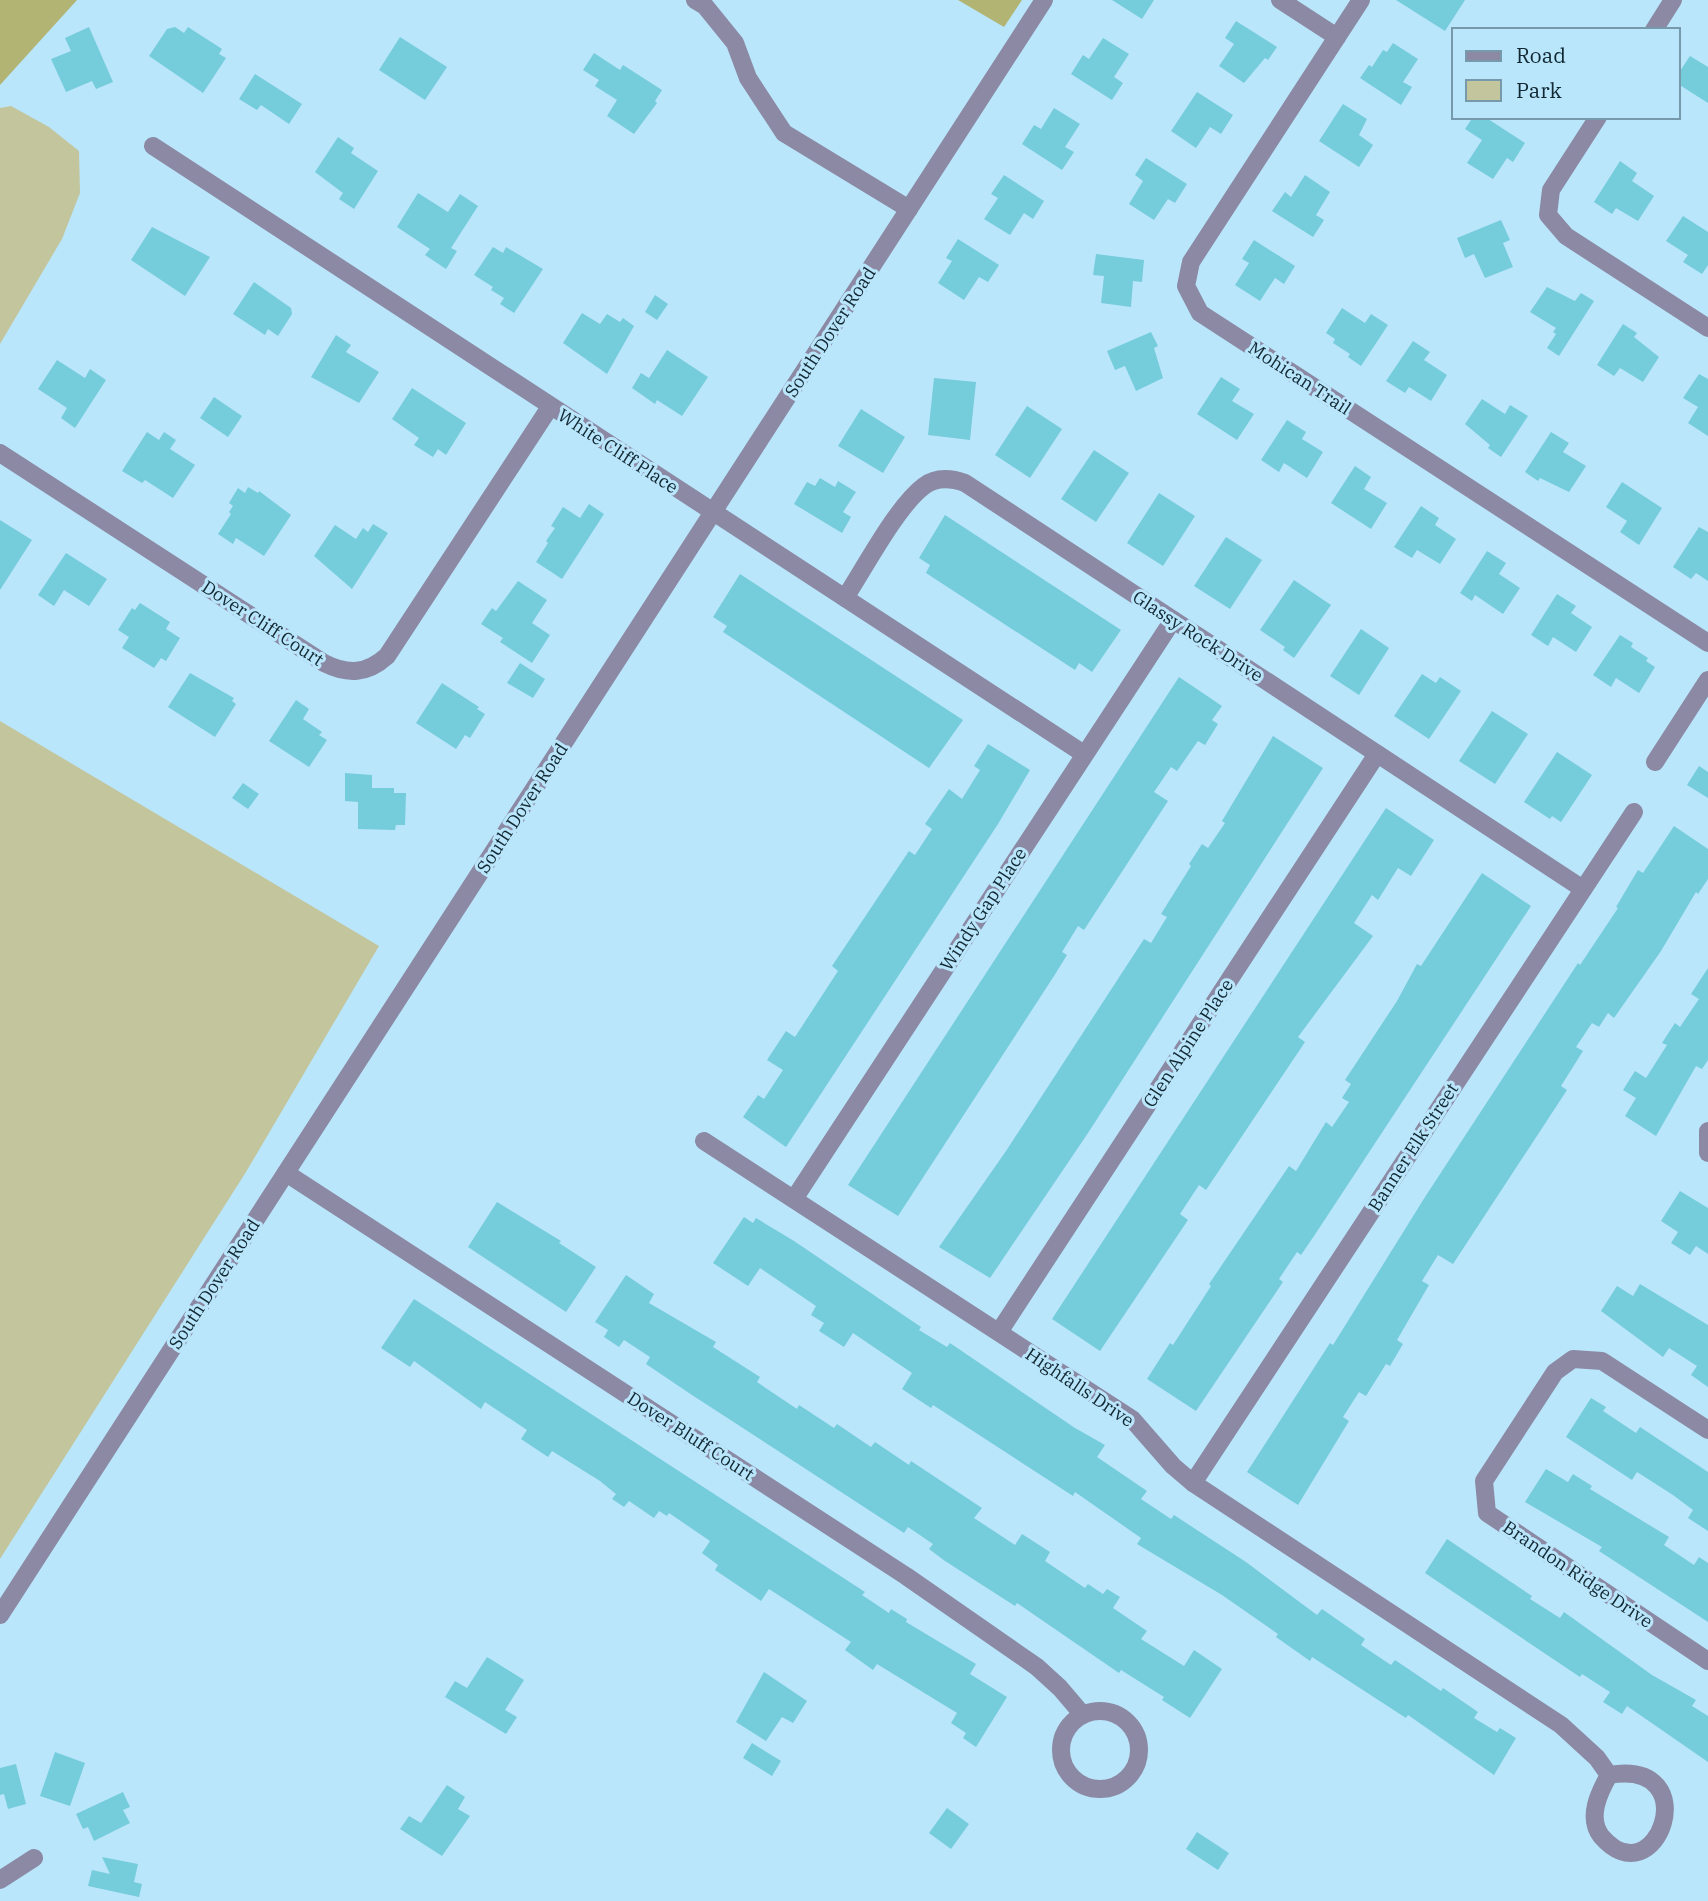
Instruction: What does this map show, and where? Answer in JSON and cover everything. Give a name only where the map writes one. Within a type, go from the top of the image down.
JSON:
[{"type":"street","points":[[695,0],[705,6],[735,43],[748,78],[784,133],[909,209]]},
{"type":"street","name":"South Dover Road","points":[[0,1615],[1044,0]]},
{"type":"street","points":[[1280,0],[1337,37]]},
{"type":"street","name":"Mohican Trail","points":[[1361,0],[1191,262],[1186,286],[1200,313],[1708,643]]},
{"type":"street","points":[[1655,28],[1673,0]]},
{"type":"street","points":[[1597,119],[1551,190],[1548,215],[1566,236],[1708,328]]},
{"type":"street","name":"White Cliff Place","points":[[153,146],[1084,754]]},
{"type":"street","name":"Dover Cliff Court","points":[[0,453],[324,663],[337,669],[356,672],[377,664],[387,656],[550,407]]},
{"type":"street","name":"Glassy Rock Drive","points":[[845,598],[909,501],[924,485],[939,479],[953,479],[965,484],[1583,888]]},
{"type":"street","name":"Windy Gap Place","points":[[794,1199],[1173,620]]},
{"type":"street","points":[[1655,762],[1708,680]]},
{"type":"street","name":"Glen Alpine Place","points":[[999,1332],[1377,754]]},
{"type":"street","name":"Banner Elk Street","points":[[1193,1483],[1633,812]]},
{"type":"street","points":[[1708,1131],[1708,1153]]},
{"type":"street","name":"Highfalls Drive","points":[[704,1141],[1132,1419],[1173,1466],[1193,1483],[1561,1725],[1597,1758],[1609,1775]]},
{"type":"street","name":"Dover Bluff Court","points":[[286,1173],[906,1576],[1037,1667],[1083,1715]]},
{"type":"street","name":"Brandon Ridge Drive","points":[[1708,1430],[1602,1361],[1573,1359],[1555,1372],[1484,1481],[1487,1513],[1708,1661]]},
{"type":"street","points":[[1095,1711],[1119,1716],[1135,1735],[1138,1759],[1124,1780],[1114,1786],[1088,1787],[1076,1781],[1062,1759],[1064,1733],[1083,1715],[1095,1711]]},
{"type":"street","points":[[1633,1772],[1653,1778],[1667,1788],[1675,1806],[1675,1824],[1666,1841],[1650,1853],[1630,1857],[1611,1847],[1599,1833],[1595,1815],[1598,1796],[1609,1775],[1633,1772]]},
{"type":"street","points":[[0,1880],[34,1858]]},
{"type":"green space","points":[[0,0],[77,0],[0,85]]},
{"type":"green space","points":[[958,0],[1022,0],[1004,27]]},
{"type":"green space","points":[[11,106],[49,127],[79,151],[80,193],[62,239],[0,344],[0,108]]},
{"type":"green space","points":[[0,721],[379,946],[246,1172],[0,1559]]},
{"type":"building","points":[[1112,0],[1154,0],[1142,19]]},
{"type":"building","points":[[1396,0],[1465,0],[1445,31]]},
{"type":"building","points":[[1236,21],[1277,47],[1268,60],[1265,58],[1244,83],[1219,66],[1234,44],[1225,38]]},
{"type":"building","points":[[89,27],[113,82],[96,89],[92,81],[66,92],[51,59],[71,51],[65,38]]},
{"type":"building","points":[[175,27],[184,33],[188,27],[222,49],[219,54],[226,58],[203,93],[149,56],[167,29]]},
{"type":"building","points":[[400,37],[447,67],[425,100],[379,70]]},
{"type":"building","points":[[1103,38],[1129,54],[1114,77],[1123,83],[1112,100],[1071,74],[1083,55],[1089,59]]},
{"type":"building","points":[[1393,43],[1418,59],[1403,82],[1412,87],[1401,105],[1360,78],[1369,65],[1372,67],[1383,50],[1387,52]]},
{"type":"building","points":[[594,53],[620,70],[623,65],[662,90],[655,101],[657,103],[634,134],[607,116],[617,100],[595,86],[599,80],[583,70]]},
{"type":"building","points":[[1690,56],[1708,67],[1708,103],[1680,85],[1680,71]]},
{"type":"building","points":[[255,74],[302,104],[289,124],[261,105],[257,110],[239,99]]},
{"type":"building","points":[[1197,92],[1233,115],[1221,134],[1210,127],[1196,148],[1171,131]]},
{"type":"building","points":[[1343,104],[1367,119],[1359,135],[1373,145],[1359,167],[1319,141]]},
{"type":"building","points":[[1054,108],[1080,124],[1065,147],[1074,152],[1062,170],[1022,144],[1034,125],[1041,129]]},
{"type":"building","points":[[1472,119],[1488,119],[1525,143],[1513,162],[1507,158],[1493,179],[1467,163],[1482,140],[1465,129]]},
{"type":"building","points":[[338,137],[354,148],[351,153],[378,171],[354,209],[339,199],[343,193],[315,172]]},
{"type":"building","points":[[1146,158],[1187,184],[1175,203],[1168,199],[1154,220],[1129,204],[1143,181],[1135,175]]},
{"type":"building","points":[[1620,161],[1637,173],[1632,181],[1654,196],[1638,221],[1616,208],[1612,214],[1594,202]]},
{"type":"building","points":[[1004,175],[1044,201],[1033,219],[1024,213],[1010,235],[984,219],[998,198],[991,194]]},
{"type":"building","points":[[1305,175],[1330,192],[1316,215],[1324,220],[1313,237],[1272,211],[1285,192],[1291,197]]},
{"type":"building","points":[[418,193],[448,212],[460,194],[478,206],[451,248],[457,251],[446,269],[425,255],[430,249],[397,227]]},
{"type":"building","points":[[1683,216],[1708,232],[1708,265],[1702,274],[1683,262],[1688,255],[1666,241]]},
{"type":"building","points":[[1501,220],[1510,240],[1503,243],[1513,267],[1485,278],[1474,254],[1465,258],[1457,238]]},
{"type":"building","points":[[152,227],[210,257],[185,296],[131,260]]},
{"type":"building","points":[[958,239],[999,265],[988,282],[979,277],[964,300],[938,283],[952,261],[946,258]]},
{"type":"building","points":[[1254,240],[1295,266],[1284,284],[1275,278],[1260,301],[1235,285],[1249,263],[1242,259]]},
{"type":"building","points":[[493,247],[503,253],[506,247],[543,269],[514,313],[500,304],[504,298],[491,290],[493,287],[474,275]]},
{"type":"building","points":[[1096,254],[1144,260],[1142,282],[1133,281],[1131,307],[1101,303],[1104,276],[1093,275]]},
{"type":"building","points":[[254,282],[291,308],[292,314],[278,336],[268,329],[265,335],[233,314]]},
{"type":"building","points":[[1547,287],[1575,301],[1581,293],[1594,301],[1559,356],[1547,348],[1556,334],[1553,332],[1556,328],[1530,312]]},
{"type":"building","points":[[655,295],[668,304],[657,320],[645,312]]},
{"type":"building","points":[[1342,308],[1365,323],[1371,314],[1388,325],[1361,366],[1348,357],[1350,354],[1333,343],[1335,339],[1326,333]]},
{"type":"building","points":[[582,313],[600,324],[607,314],[620,322],[623,318],[634,326],[607,374],[563,343]]},
{"type":"building","points":[[1623,324],[1637,333],[1634,337],[1659,357],[1643,382],[1620,368],[1614,376],[1597,365]]},
{"type":"building","points":[[1151,332],[1158,346],[1154,348],[1163,378],[1136,391],[1125,366],[1115,370],[1107,351]]},
{"type":"building","points":[[336,335],[351,345],[346,352],[379,372],[359,403],[311,377]]},
{"type":"building","points":[[1413,341],[1430,352],[1424,360],[1447,375],[1431,401],[1409,387],[1405,393],[1386,381]]},
{"type":"building","points":[[667,350],[708,377],[682,416],[657,400],[655,404],[632,388],[641,373],[649,378]]},
{"type":"building","points":[[57,360],[85,378],[90,369],[106,380],[75,428],[61,418],[67,408],[38,389]]},
{"type":"building","points":[[1699,374],[1708,379],[1708,436],[1688,423],[1698,407],[1683,398]]},
{"type":"building","points":[[1221,377],[1240,389],[1232,401],[1254,414],[1237,440],[1197,414]]},
{"type":"building","points":[[934,378],[976,382],[970,440],[928,435]]},
{"type":"building","points":[[412,388],[466,423],[446,455],[438,449],[433,457],[414,445],[419,438],[392,419]]},
{"type":"building","points":[[214,397],[242,416],[228,437],[200,418]]},
{"type":"building","points":[[1482,399],[1505,414],[1510,405],[1528,416],[1501,457],[1488,448],[1490,445],[1465,424]]},
{"type":"building","points":[[1027,406],[1062,429],[1030,478],[995,455]]},
{"type":"building","points":[[861,409],[905,437],[883,473],[838,446]]},
{"type":"building","points":[[1287,420],[1306,432],[1302,439],[1323,452],[1307,478],[1284,463],[1279,472],[1261,460]]},
{"type":"building","points":[[147,432],[159,440],[164,432],[176,440],[170,449],[195,465],[173,498],[145,480],[142,483],[122,471]]},
{"type":"building","points":[[1551,432],[1569,443],[1563,452],[1586,466],[1569,492],[1540,478],[1538,481],[1525,472]]},
{"type":"building","points":[[1094,450],[1129,473],[1096,522],[1061,499]]},
{"type":"building","points":[[1355,466],[1371,477],[1364,489],[1387,503],[1371,529],[1331,503]]},
{"type":"building","points":[[820,478],[835,487],[838,481],[856,492],[843,512],[851,517],[842,533],[794,504],[807,482],[815,486]]},
{"type":"building","points":[[1622,482],[1662,508],[1639,545],[1620,532],[1627,521],[1606,507]]},
{"type":"building","points":[[248,487],[258,493],[259,491],[291,515],[264,556],[236,538],[233,544],[218,534],[231,514],[229,512],[233,506],[229,503],[238,488],[245,493]]},
{"type":"building","points":[[1159,493],[1195,516],[1163,566],[1127,543]]},
{"type":"building","points":[[589,504],[604,514],[562,579],[536,562],[555,528],[551,526],[563,507],[580,518]]},
{"type":"building","points":[[1421,506],[1439,518],[1435,525],[1456,539],[1440,564],[1417,550],[1412,558],[1394,547]]},
{"type":"building","points":[[945,515],[1121,630],[1092,672],[1079,663],[1075,670],[926,573],[930,565],[919,558]]},
{"type":"building","points":[[0,520],[32,540],[0,590]]},
{"type":"building","points":[[373,524],[388,533],[352,589],[314,556],[335,525],[356,539],[363,528],[368,532]]},
{"type":"building","points":[[1699,527],[1708,532],[1708,581],[1696,573],[1691,579],[1673,567]]},
{"type":"building","points":[[1226,537],[1262,560],[1230,609],[1194,586]]},
{"type":"building","points":[[1487,551],[1506,563],[1499,574],[1520,588],[1503,614],[1475,595],[1472,601],[1460,593]]},
{"type":"building","points":[[66,553],[107,579],[89,606],[64,590],[54,606],[38,595]]},
{"type":"building","points":[[740,574],[963,720],[929,768],[723,632],[727,626],[713,617]]},
{"type":"building","points":[[1294,580],[1331,605],[1294,658],[1283,650],[1285,647],[1260,630]]},
{"type":"building","points":[[518,581],[547,600],[532,623],[550,635],[532,663],[500,642],[503,638],[481,624],[492,608],[496,611]]},
{"type":"building","points":[[1557,594],[1576,606],[1571,613],[1592,627],[1576,652],[1553,637],[1548,646],[1531,635]]},
{"type":"building","points":[[140,603],[170,622],[166,629],[180,638],[166,661],[161,658],[154,668],[122,648],[129,637],[118,630],[132,608],[135,610]]},
{"type":"building","points":[[1361,629],[1389,648],[1359,695],[1330,676]]},
{"type":"building","points":[[1620,635],[1633,643],[1631,647],[1648,658],[1646,661],[1655,667],[1639,693],[1616,678],[1611,687],[1593,675]]},
{"type":"building","points":[[520,663],[545,679],[533,698],[507,683]]},
{"type":"building","points":[[190,673],[234,698],[232,701],[236,704],[215,737],[168,707]]},
{"type":"building","points":[[1422,674],[1436,683],[1440,677],[1461,691],[1429,739],[1394,716]]},
{"type":"building","points":[[1179,677],[1222,706],[1212,720],[1218,724],[1205,745],[1198,741],[1177,771],[1171,767],[1154,792],[1168,801],[1084,930],[1078,926],[1062,952],[1067,955],[1054,976],[898,1216],[848,1185]]},
{"type":"building","points":[[442,683],[479,707],[477,709],[485,714],[470,738],[465,735],[456,749],[416,723]]},
{"type":"building","points":[[296,700],[309,709],[303,719],[322,732],[319,735],[327,740],[309,767],[269,741]]},
{"type":"building","points":[[1492,711],[1528,734],[1495,784],[1459,761]]},
{"type":"building","points":[[1273,736],[1323,768],[1088,1133],[990,1278],[939,1247],[1006,1151],[1144,939],[1151,943],[1167,917],[1161,914],[1191,866],[1189,864],[1202,844],[1208,848],[1225,823],[1222,821]]},
{"type":"building","points":[[988,744],[1030,770],[998,824],[786,1147],[743,1117],[758,1095],[764,1099],[783,1070],[767,1060],[786,1031],[795,1037],[838,971],[832,966],[909,851],[915,855],[932,829],[925,824],[949,789],[962,799],[980,770],[974,766]]},
{"type":"building","points":[[1557,752],[1592,775],[1561,822],[1552,816],[1550,819],[1524,802]]},
{"type":"building","points":[[1699,766],[1708,772],[1708,798],[1687,785]]},
{"type":"building","points":[[345,773],[372,775],[372,788],[394,788],[394,793],[406,793],[405,825],[396,825],[395,830],[358,829],[358,802],[345,801]]},
{"type":"building","points":[[243,783],[259,794],[248,809],[232,798]]},
{"type":"building","points":[[1386,808],[1434,840],[1411,876],[1398,868],[1378,900],[1372,895],[1354,923],[1373,936],[1298,1037],[1305,1042],[1206,1190],[1199,1185],[1180,1214],[1188,1220],[1100,1351],[1052,1319]]},
{"type":"building","points":[[1674,826],[1708,849],[1708,879],[1698,894],[1696,892],[1661,951],[1614,1018],[1608,1013],[1599,1027],[1592,1023],[1576,1047],[1583,1051],[1561,1086],[1567,1090],[1453,1264],[1438,1255],[1422,1281],[1429,1285],[1397,1340],[1403,1344],[1390,1366],[1386,1364],[1366,1396],[1359,1392],[1343,1417],[1349,1421],[1298,1505],[1247,1472],[1330,1343],[1333,1345],[1425,1197],[1578,963],[1580,965],[1618,908],[1616,907],[1638,870],[1643,873]]},
{"type":"building","points":[[1482,873],[1531,906],[1316,1233],[1301,1255],[1297,1252],[1279,1279],[1283,1282],[1196,1411],[1147,1379],[1170,1343],[1173,1345],[1211,1286],[1209,1284],[1289,1166],[1296,1171],[1326,1122],[1332,1127],[1349,1102],[1342,1098],[1351,1084],[1345,1080],[1397,1001],[1417,964],[1421,966]]},
{"type":"building","points":[[1708,968],[1708,1060],[1702,1069],[1696,1066],[1656,1136],[1625,1116],[1636,1098],[1623,1090],[1635,1071],[1646,1078],[1667,1045],[1662,1043],[1675,1023],[1680,1027],[1699,999],[1691,994]]},
{"type":"building","points":[[1680,1191],[1708,1208],[1708,1254],[1696,1246],[1690,1255],[1671,1243],[1678,1232],[1661,1221]]},
{"type":"building","points":[[497,1202],[561,1241],[559,1243],[596,1267],[566,1312],[468,1247]]},
{"type":"building","points":[[744,1217],[753,1223],[756,1218],[794,1241],[921,1327],[919,1330],[947,1347],[950,1343],[1075,1428],[1105,1445],[1097,1457],[1147,1491],[1141,1499],[1171,1519],[1174,1515],[1246,1562],[1317,1615],[1322,1609],[1365,1639],[1361,1645],[1391,1665],[1395,1660],[1441,1691],[1443,1688],[1478,1712],[1474,1718],[1497,1732],[1500,1728],[1516,1738],[1494,1775],[1408,1715],[1406,1718],[1312,1657],[1310,1661],[1276,1637],[1278,1634],[1222,1595],[1137,1544],[1141,1538],[1075,1492],[1073,1496],[933,1405],[931,1408],[902,1389],[912,1373],[853,1333],[844,1347],[819,1331],[824,1323],[811,1315],[816,1306],[760,1268],[748,1286],[713,1263]]},
{"type":"building","points":[[626,1275],[654,1294],[649,1303],[716,1342],[713,1347],[760,1377],[757,1382],[797,1409],[799,1405],[834,1428],[837,1424],[871,1447],[875,1442],[909,1465],[911,1461],[982,1508],[974,1518],[1015,1545],[1022,1534],[1050,1552],[1045,1561],[1085,1588],[1088,1584],[1103,1594],[1107,1589],[1120,1597],[1113,1608],[1147,1631],[1141,1639],[1184,1666],[1194,1650],[1222,1669],[1190,1718],[1162,1700],[1164,1697],[1121,1670],[1119,1673],[1017,1603],[1015,1606],[945,1561],[929,1549],[933,1544],[908,1527],[904,1533],[692,1395],[646,1364],[650,1357],[624,1340],[619,1347],[604,1337],[608,1330],[595,1322]]},
{"type":"building","points":[[1640,1284],[1708,1325],[1708,1387],[1691,1375],[1697,1366],[1669,1348],[1663,1357],[1601,1311],[1617,1286],[1633,1296]]},
{"type":"building","points":[[414,1299],[865,1592],[862,1595],[889,1613],[891,1609],[907,1619],[906,1622],[976,1664],[970,1674],[1007,1697],[976,1747],[963,1738],[966,1733],[951,1723],[957,1713],[877,1664],[873,1670],[845,1650],[851,1642],[769,1589],[761,1601],[715,1570],[718,1565],[702,1553],[710,1541],[669,1513],[667,1516],[659,1511],[654,1518],[629,1501],[624,1507],[612,1499],[616,1494],[600,1481],[552,1451],[548,1457],[521,1439],[527,1430],[485,1402],[481,1409],[414,1361],[410,1367],[381,1348]]},
{"type":"building","points":[[1591,1398],[1606,1407],[1603,1411],[1636,1433],[1640,1427],[1708,1472],[1708,1531],[1688,1518],[1693,1510],[1673,1495],[1637,1472],[1632,1480],[1566,1437]]},
{"type":"building","points":[[1546,1469],[1568,1482],[1573,1474],[1592,1486],[1590,1489],[1669,1537],[1664,1545],[1694,1565],[1699,1557],[1708,1563],[1708,1622],[1599,1551],[1602,1547],[1525,1502]]},
{"type":"building","points":[[1447,1539],[1532,1596],[1530,1599],[1560,1618],[1564,1612],[1652,1675],[1696,1700],[1692,1706],[1708,1716],[1708,1762],[1627,1706],[1622,1714],[1603,1702],[1610,1692],[1582,1674],[1580,1677],[1425,1573]]},
{"type":"building","points":[[487,1657],[524,1680],[505,1710],[517,1717],[506,1734],[445,1697],[455,1681],[467,1688]]},
{"type":"building","points":[[764,1672],[807,1701],[793,1723],[782,1717],[766,1741],[736,1722]]},
{"type":"building","points":[[752,1743],[781,1761],[772,1776],[743,1758]]},
{"type":"building","points":[[55,1752],[85,1763],[70,1806],[40,1796]]},
{"type":"building","points":[[16,1764],[26,1804],[8,1809],[4,1794],[0,1795],[0,1768]]},
{"type":"building","points":[[447,1785],[465,1797],[458,1809],[470,1816],[442,1856],[400,1829],[409,1816],[421,1823]]},
{"type":"building","points":[[123,1792],[130,1807],[123,1810],[130,1823],[94,1841],[88,1827],[83,1829],[76,1814]]},
{"type":"building","points":[[947,1808],[969,1824],[951,1849],[929,1833]]},
{"type":"building","points":[[1197,1832],[1229,1853],[1218,1870],[1186,1849]]},
{"type":"building","points":[[102,1857],[138,1864],[134,1882],[142,1884],[139,1897],[88,1886],[92,1870],[110,1874]]}]
